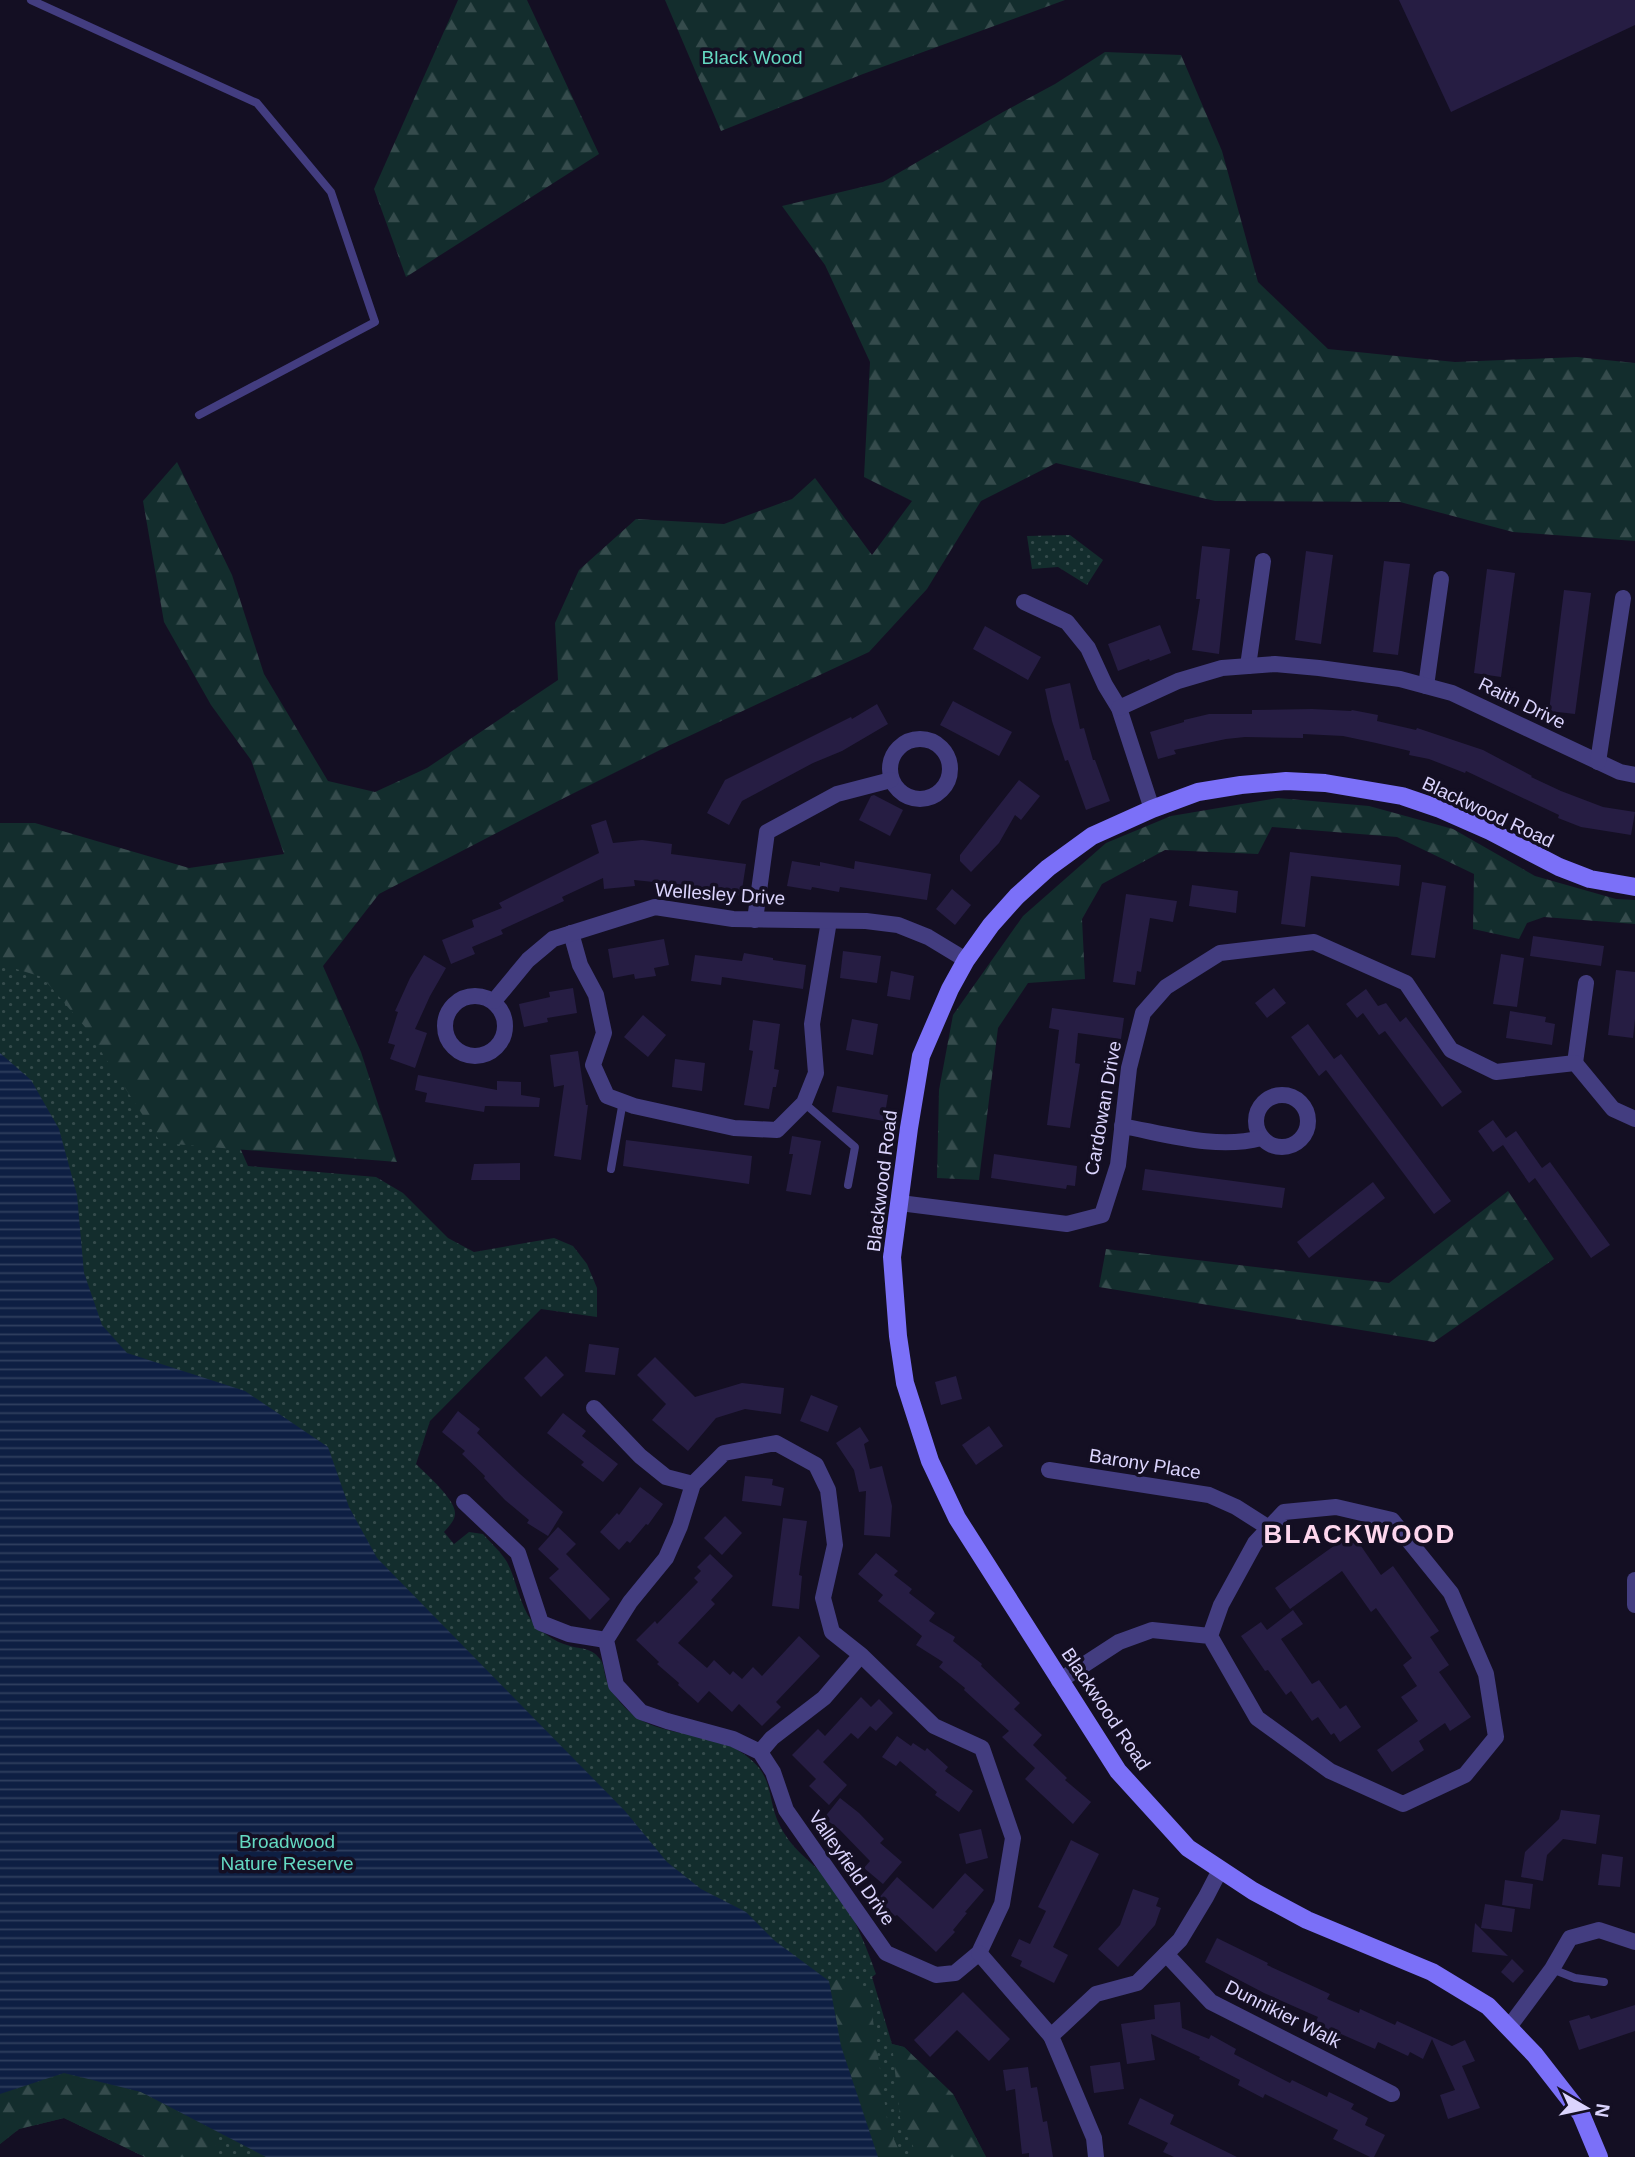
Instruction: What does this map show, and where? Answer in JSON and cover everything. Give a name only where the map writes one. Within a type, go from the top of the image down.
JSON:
[{"type":"street","points":[[1248,666],[1263,561]]},
{"type":"street","points":[[1426,686],[1441,579]]},
{"type":"street","points":[[1598,762],[1623,598]]},
{"type":"street","points":[[1024,602],[1067,622],[1088,648],[1119,708],[1152,809]]},
{"type":"street","name":"Raith Drive","points":[[1119,708],[1178,681],[1222,668],[1275,664],[1319,667],[1400,679],[1452,693],[1620,772],[1635,775]]},
{"type":"street","points":[[755,920],[768,832],[836,793],[891,780]]},
{"type":"street","name":"Blackwood Road","points":[[1599,2157],[1581,2114],[1535,2055],[1488,2006],[1432,1972],[1307,1920],[1269,1901],[1220,1870],[1188,1848],[1118,1771],[957,1518],[930,1461],[905,1383],[898,1336],[892,1257],[921,1056],[950,989],[966,960],[991,925],[1048,868],[1092,836],[1198,792],[1286,781],[1325,783],[1402,796],[1440,808],[1559,867],[1590,879],[1635,887]]},
{"type":"street","name":"Wellesley Drive","points":[[494,1001],[528,960],[554,939],[655,906],[733,919],[866,921],[898,925],[928,937],[966,960]]},
{"type":"street","points":[[570,933],[580,965],[596,995],[604,1033],[593,1065],[607,1096],[734,1128],[777,1130],[804,1103],[816,1073],[812,1024],[829,920]]},
{"type":"street","name":"Cardowan Drive","points":[[900,1203],[1067,1223],[1102,1215],[1118,1165],[1129,1068],[1143,1013],[1166,987],[1220,953],[1314,942],[1406,983],[1451,1050],[1496,1072],[1575,1063]]},
{"type":"street","points":[[1586,983],[1575,1063],[1613,1109],[1635,1119]]},
{"type":"street","points":[[1122,1126],[1199,1139],[1243,1143],[1261,1138]]},
{"type":"street","points":[[594,1408],[640,1456],[666,1477],[693,1484]]},
{"type":"street","name":"Valleyfield Drive","points":[[606,1640],[630,1602],[666,1558],[680,1526],[693,1484],[724,1454],[776,1443],[816,1465],[828,1490],[835,1545],[823,1598],[832,1632],[861,1655],[934,1726],[982,1748],[1013,1838],[1002,1904],[979,1953],[955,1973],[936,1975],[886,1953],[786,1810],[773,1772],[760,1752]]},
{"type":"street","name":"Barony Place","points":[[1049,1470],[1209,1495],[1236,1507],[1269,1528]]},
{"type":"street","points":[[464,1502],[518,1553],[541,1623],[569,1634],[606,1640],[616,1685],[642,1712],[733,1739],[760,1752],[772,1738],[824,1698],[861,1655]]},
{"type":"street","points":[[1336,1507],[1392,1520],[1451,1593],[1486,1674],[1496,1737],[1465,1775],[1403,1804],[1330,1771],[1257,1718],[1210,1636],[1222,1605],[1255,1543],[1284,1512],[1336,1507]]},
{"type":"street","points":[[1635,1580],[1635,1605]]},
{"type":"street","points":[[1059,1681],[1119,1642],[1152,1630],[1210,1636]]},
{"type":"street","points":[[1051,2036],[1096,1994],[1137,1983],[1180,1940],[1220,1870]]},
{"type":"street","points":[[1510,2027],[1552,1969],[1570,1938],[1599,1930],[1635,1942]]},
{"type":"street","points":[[979,1953],[1051,2036],[1094,2138],[1096,2157]]},
{"type":"street","name":"Dunnikier Walk","points":[[1166,1954],[1211,2002],[1392,2094]]},
{"type":"lane","points":[[31,0],[257,103],[331,191],[375,322],[199,415]]},
{"type":"lane","points":[[611,1169],[623,1101]]},
{"type":"lane","points":[[804,1103],[855,1147],[848,1185]]},
{"type":"lane","points":[[1552,1969],[1575,1978],[1604,1982]]},
{"type":"green space","points":[[458,0],[527,0],[599,154],[406,277],[374,189]]},
{"type":"green space","name":"Black Wood","points":[[665,0],[1065,0],[863,74],[721,131]]},
{"type":"green space","points":[[1105,52],[1181,55],[1222,151],[1258,282],[1328,349],[1455,362],[1577,357],[1635,363],[1635,541],[1513,532],[1400,502],[1215,501],[1056,463],[981,501],[927,589],[869,652],[668,746],[379,894],[323,966],[361,1052],[397,1162],[161,1143],[85,1027],[42,977],[0,964],[0,823],[35,823],[189,868],[284,854],[251,760],[211,705],[164,622],[143,501],[177,462],[232,575],[264,674],[328,781],[375,792],[427,768],[558,680],[555,623],[579,570],[636,519],[724,524],[792,499],[815,478],[872,555],[912,501],[864,477],[870,362],[825,265],[782,206],[883,182],[1055,84]]},
{"type":"green space","points":[[1070,535],[1103,560],[1087,585],[1058,567],[1032,569],[1027,536]]},
{"type":"green space","points":[[1278,798],[1369,806],[1453,829],[1535,876],[1616,899],[1635,900],[1635,924],[1544,917],[1527,923],[1519,939],[1473,929],[1474,874],[1397,837],[1272,827],[1258,854],[1165,850],[1102,884],[1082,919],[1085,979],[1028,983],[998,1028],[979,1180],[937,1178],[939,1090],[953,1015],[1023,916],[1106,843],[1171,816]]},
{"type":"green space","name":"Broadwood Nature Reserve","points":[[0,886],[138,915],[248,1166],[376,1177],[403,1193],[448,1238],[474,1252],[554,1238],[573,1246],[587,1264],[597,1288],[597,1317],[541,1309],[430,1421],[416,1464],[454,1507],[454,1518],[444,1532],[454,1544],[469,1532],[483,1534],[507,1562],[532,1621],[558,1641],[589,1650],[596,1655],[602,1663],[610,1688],[631,1713],[656,1726],[724,1743],[759,1768],[769,1788],[777,1820],[784,1833],[839,1893],[857,1927],[876,1974],[872,1977],[892,2044],[904,2047],[953,2094],[986,2157],[145,2157],[64,2118],[19,2129],[0,2144]]},
{"type":"green space","points":[[1508,1191],[1554,1259],[1434,1342],[1099,1287],[1106,1249],[1389,1283]]},
{"type":"green space","points":[[853,1977],[869,1992],[888,2126],[902,2157],[878,2157],[841,2046],[829,1981]]},
{"type":"green space","points":[[892,2044],[904,2047],[953,2094],[986,2157],[918,2157],[900,2118]]},
{"type":"green space","points":[[64,2073],[141,2092],[218,2132],[214,2157],[145,2157],[64,2118],[19,2129],[0,2144],[0,2094]]},
{"type":"water","name":"Broadwood Nature Reserve","points":[[0,1053],[31,1080],[59,1129],[77,1195],[84,1273],[102,1325],[127,1353],[245,1391],[328,1447],[349,1507],[377,1558],[625,1811],[667,1862],[701,1889],[746,1912],[775,1941],[829,1981],[841,2046],[878,2157],[266,2157],[141,2092],[64,2073],[0,2094]]},
{"type":"building","points":[[1399,0],[1635,0],[1635,25],[1451,112]]},
{"type":"building","points":[[1202,546],[1230,549],[1219,654],[1192,650],[1200,599],[1196,599]]},
{"type":"building","points":[[1306,551],[1333,555],[1321,644],[1295,640]]},
{"type":"building","points":[[1384,561],[1410,564],[1398,655],[1373,652]]},
{"type":"building","points":[[1487,569],[1515,573],[1501,677],[1474,673]]},
{"type":"building","points":[[1564,590],[1591,593],[1575,714],[1549,711]]},
{"type":"building","points":[[1160,625],[1171,653],[1118,671],[1108,644]]},
{"type":"building","points":[[985,626],[1041,657],[1028,680],[973,649]]},
{"type":"building","points":[[1070,683],[1080,729],[1084,728],[1093,760],[1110,801],[1086,810],[1068,760],[1065,761],[1045,689]]},
{"type":"building","points":[[953,701],[1012,732],[999,756],[940,725]]},
{"type":"building","points":[[877,704],[888,724],[842,751],[813,763],[742,801],[729,825],[707,813],[725,780],[851,717],[852,719]]},
{"type":"building","points":[[1312,709],[1352,710],[1378,715],[1377,721],[1416,730],[1417,728],[1483,750],[1561,791],[1603,807],[1635,812],[1631,835],[1581,827],[1466,771],[1465,773],[1429,759],[1409,755],[1410,751],[1376,743],[1343,736],[1303,734],[1303,738],[1245,737],[1174,750],[1176,754],[1158,759],[1150,732],[1209,714]]},
{"type":"building","points":[[1019,780],[1040,796],[1021,820],[1015,815],[999,843],[971,872],[960,861],[960,855]]},
{"type":"building","points":[[874,795],[903,810],[890,836],[859,820]]},
{"type":"building","points":[[606,820],[613,843],[642,840],[672,844],[671,854],[746,864],[741,896],[683,885],[634,880],[635,886],[604,889],[603,878],[562,897],[564,901],[501,930],[503,934],[472,947],[475,954],[451,964],[442,940],[474,927],[472,920],[502,908],[499,903],[599,853],[591,825]]},
{"type":"building","points":[[1290,852],[1401,865],[1399,886],[1311,876],[1305,927],[1281,924]]},
{"type":"building","points":[[792,861],[820,866],[820,862],[854,869],[855,861],[931,874],[927,900],[840,887],[839,892],[787,886]]},
{"type":"building","points":[[1422,882],[1446,886],[1435,958],[1411,955]]},
{"type":"building","points":[[1192,885],[1238,891],[1236,913],[1189,906]]},
{"type":"building","points":[[952,889],[971,905],[955,925],[936,909]]},
{"type":"building","points":[[1126,894],[1177,901],[1173,922],[1150,918],[1141,972],[1137,971],[1135,985],[1113,982]]},
{"type":"building","points":[[1533,936],[1604,946],[1601,966],[1530,956]]},
{"type":"building","points":[[664,939],[669,965],[654,968],[656,976],[635,979],[634,974],[613,978],[608,949]]},
{"type":"building","points":[[843,951],[881,956],[877,983],[840,978]]},
{"type":"building","points":[[744,953],[806,965],[803,989],[722,977],[721,985],[691,981],[695,955],[742,961]]},
{"type":"building","points":[[1501,954],[1524,958],[1517,1007],[1493,1004]]},
{"type":"building","points":[[424,955],[446,968],[415,1029],[427,1033],[415,1068],[390,1059],[395,1045],[388,1043],[398,1012],[395,1011]]},
{"type":"building","points":[[1616,970],[1635,972],[1633,1038],[1608,1035]]},
{"type":"building","points":[[891,971],[914,976],[910,1000],[887,996]]},
{"type":"building","points":[[573,988],[577,1013],[547,1018],[548,1022],[524,1027],[519,1004],[550,997],[549,992]]},
{"type":"building","points":[[1274,988],[1286,1003],[1267,1018],[1255,1003]]},
{"type":"building","points":[[1366,989],[1378,1006],[1386,1003],[1400,1022],[1406,1017],[1462,1092],[1442,1107],[1385,1031],[1379,1035],[1363,1013],[1357,1018],[1346,1004]]},
{"type":"building","points":[[1052,1008],[1124,1018],[1121,1039],[1078,1033],[1075,1063],[1080,1064],[1070,1128],[1047,1125],[1059,1030],[1049,1028]]},
{"type":"building","points":[[1510,1011],[1546,1017],[1545,1022],[1555,1024],[1552,1045],[1506,1038]]},
{"type":"building","points":[[643,1015],[666,1035],[648,1057],[624,1037]]},
{"type":"building","points":[[852,1019],[878,1024],[873,1055],[846,1050]]},
{"type":"building","points":[[753,1020],[780,1024],[774,1069],[779,1070],[769,1109],[744,1105],[753,1051],[749,1050]]},
{"type":"building","points":[[1308,1024],[1334,1059],[1341,1054],[1451,1201],[1434,1214],[1326,1070],[1319,1076],[1291,1037]]},
{"type":"building","points":[[578,1051],[588,1105],[581,1160],[554,1156],[564,1085],[554,1087],[550,1055]]},
{"type":"building","points":[[675,1059],[705,1063],[702,1091],[672,1087]]},
{"type":"building","points":[[418,1075],[497,1090],[497,1081],[521,1082],[521,1095],[540,1098],[539,1107],[485,1106],[484,1112],[425,1102],[427,1093],[415,1090]]},
{"type":"building","points":[[837,1086],[888,1095],[884,1121],[832,1112]]},
{"type":"building","points":[[1493,1120],[1506,1138],[1516,1131],[1542,1168],[1550,1162],[1610,1245],[1591,1258],[1535,1178],[1529,1183],[1503,1145],[1493,1152],[1478,1131]]},
{"type":"building","points":[[792,1136],[821,1141],[811,1195],[786,1191],[793,1154],[789,1154]]},
{"type":"building","points":[[626,1140],[752,1156],[749,1184],[623,1166]]},
{"type":"building","points":[[994,1154],[1077,1166],[1075,1186],[1067,1185],[1066,1189],[991,1178]]},
{"type":"building","points":[[520,1163],[520,1180],[471,1180],[474,1164]]},
{"type":"building","points":[[1145,1169],[1285,1188],[1282,1208],[1142,1190]]},
{"type":"building","points":[[1373,1182],[1385,1198],[1309,1258],[1297,1242]]},
{"type":"building","points":[[589,1344],[619,1348],[615,1375],[585,1372]]},
{"type":"building","points":[[546,1356],[564,1375],[541,1397],[524,1378]]},
{"type":"building","points":[[655,1357],[695,1397],[742,1383],[784,1388],[781,1414],[745,1409],[716,1418],[688,1451],[652,1420],[666,1404],[637,1375]]},
{"type":"building","points":[[956,1376],[962,1399],[941,1405],[935,1382]]},
{"type":"building","points":[[811,1395],[838,1406],[828,1432],[800,1421]]},
{"type":"building","points":[[458,1411],[480,1429],[477,1433],[563,1512],[548,1536],[527,1523],[529,1520],[505,1500],[462,1454],[465,1451],[442,1432]]},
{"type":"building","points":[[563,1413],[586,1431],[582,1436],[618,1464],[603,1482],[581,1465],[584,1462],[547,1433]]},
{"type":"building","points":[[989,1426],[1003,1446],[976,1465],[962,1445]]},
{"type":"building","points":[[860,1427],[869,1441],[864,1444],[870,1469],[882,1466],[892,1506],[890,1537],[864,1535],[866,1491],[859,1492],[854,1470],[836,1443]]},
{"type":"building","points":[[745,1476],[773,1479],[772,1485],[784,1488],[781,1506],[742,1501]]},
{"type":"building","points":[[640,1487],[663,1504],[648,1525],[619,1550],[600,1532],[617,1513],[619,1515]]},
{"type":"building","points":[[725,1516],[742,1533],[722,1555],[704,1538]]},
{"type":"building","points":[[783,1518],[807,1521],[799,1575],[802,1576],[799,1609],[772,1606]]},
{"type":"building","points":[[558,1527],[576,1544],[566,1554],[610,1599],[590,1620],[549,1578],[559,1569],[538,1549]]},
{"type":"building","points":[[1352,1533],[1381,1575],[1393,1566],[1439,1631],[1430,1637],[1449,1665],[1439,1672],[1471,1717],[1450,1731],[1445,1723],[1419,1741],[1424,1750],[1392,1772],[1377,1750],[1418,1721],[1401,1697],[1417,1686],[1403,1665],[1412,1658],[1376,1608],[1371,1612],[1342,1571],[1290,1609],[1275,1588]]},
{"type":"building","points":[[876,1553],[898,1571],[894,1575],[912,1589],[909,1593],[935,1613],[929,1621],[955,1637],[953,1641],[982,1664],[981,1666],[1020,1703],[1014,1709],[1042,1735],[1033,1745],[1067,1778],[1065,1780],[1091,1802],[1073,1824],[1025,1779],[1035,1768],[1002,1737],[1009,1731],[939,1667],[943,1662],[916,1645],[922,1636],[878,1601],[883,1595],[858,1574]]},
{"type":"building","points":[[710,1554],[733,1576],[711,1600],[715,1604],[678,1643],[707,1668],[714,1660],[730,1675],[733,1671],[742,1679],[753,1667],[762,1676],[799,1636],[820,1656],[776,1702],[781,1707],[762,1726],[739,1704],[732,1712],[709,1691],[698,1703],[636,1640],[655,1621],[657,1624],[698,1582],[694,1578],[701,1571],[697,1567]]},
{"type":"building","points":[[1293,1610],[1303,1624],[1281,1639],[1312,1684],[1319,1680],[1340,1709],[1346,1705],[1361,1727],[1340,1742],[1334,1733],[1331,1735],[1318,1717],[1312,1721],[1291,1691],[1286,1695],[1268,1670],[1265,1671],[1241,1636],[1261,1622],[1267,1630]]},
{"type":"building","points":[[861,1697],[871,1707],[879,1699],[893,1713],[876,1731],[870,1726],[858,1739],[851,1733],[823,1762],[847,1785],[829,1805],[809,1786],[816,1779],[792,1755],[818,1729],[825,1736]]},
{"type":"building","points":[[897,1736],[911,1746],[913,1743],[925,1751],[927,1748],[948,1767],[945,1771],[973,1791],[959,1812],[935,1795],[937,1792],[900,1761],[896,1766],[882,1757]]},
{"type":"building","points":[[840,1798],[859,1813],[884,1839],[880,1843],[902,1862],[883,1884],[864,1868],[870,1861],[839,1829],[824,1818]]},
{"type":"building","points":[[1561,1810],[1600,1815],[1596,1844],[1563,1839],[1547,1855],[1543,1881],[1521,1877],[1525,1852],[1559,1819]]},
{"type":"building","points":[[981,1829],[988,1858],[966,1864],[959,1834]]},
{"type":"building","points":[[1071,1840],[1099,1854],[1053,1947],[1068,1955],[1054,1983],[1020,1966],[1022,1961],[1011,1956],[1019,1939],[1030,1944],[1046,1911],[1038,1907]]},
{"type":"building","points":[[1602,1854],[1623,1857],[1620,1887],[1598,1885]]},
{"type":"building","points":[[965,1873],[984,1890],[965,1912],[967,1913],[953,1930],[955,1932],[936,1952],[877,1900],[897,1877],[933,1909]]},
{"type":"building","points":[[1505,1880],[1533,1884],[1530,1909],[1502,1905]]},
{"type":"building","points":[[1133,1889],[1159,1898],[1156,1906],[1161,1908],[1155,1925],[1118,1967],[1098,1949],[1120,1925]]},
{"type":"building","points":[[1485,1904],[1515,1909],[1512,1932],[1481,1928]]},
{"type":"building","points":[[1475,1923],[1508,1956],[1472,1952]]},
{"type":"building","points":[[1217,1938],[1330,1994],[1327,1999],[1359,2013],[1360,2009],[1395,2025],[1397,2021],[1452,2046],[1465,2040],[1475,2061],[1462,2066],[1480,2108],[1448,2119],[1440,2095],[1455,2090],[1432,2039],[1423,2059],[1410,2052],[1408,2056],[1378,2042],[1375,2049],[1314,2025],[1318,2017],[1205,1962]]},
{"type":"building","points":[[1512,1959],[1524,1971],[1513,1983],[1501,1972]]},
{"type":"building","points":[[963,1992],[1010,2039],[989,2061],[957,2030],[930,2057],[914,2040]]},
{"type":"building","points":[[1180,2002],[1182,2028],[1209,2039],[1211,2035],[1236,2049],[1234,2054],[1290,2083],[1292,2080],[1327,2097],[1329,2092],[1354,2104],[1351,2109],[1368,2118],[1365,2125],[1385,2135],[1374,2157],[1333,2139],[1338,2130],[1265,2094],[1263,2098],[1238,2085],[1240,2080],[1199,2059],[1200,2057],[1151,2034],[1155,2060],[1127,2064],[1121,2024],[1155,2019],[1154,2005]]},
{"type":"building","points":[[1635,2005],[1635,2031],[1579,2050],[1569,2021],[1589,2015],[1591,2019]]},
{"type":"building","points":[[1120,2062],[1124,2089],[1094,2093],[1090,2066]]},
{"type":"building","points":[[1028,2067],[1031,2088],[1037,2087],[1043,2122],[1047,2121],[1053,2157],[1029,2157],[1029,2153],[1022,2154],[1015,2089],[1006,2091],[1003,2070]]},
{"type":"building","points":[[1140,2098],[1174,2115],[1170,2124],[1237,2157],[1174,2157],[1163,2152],[1168,2143],[1128,2124]]},
{"type":"district","name":"BLACKWOOD","points":[[1360,1534]]}]
